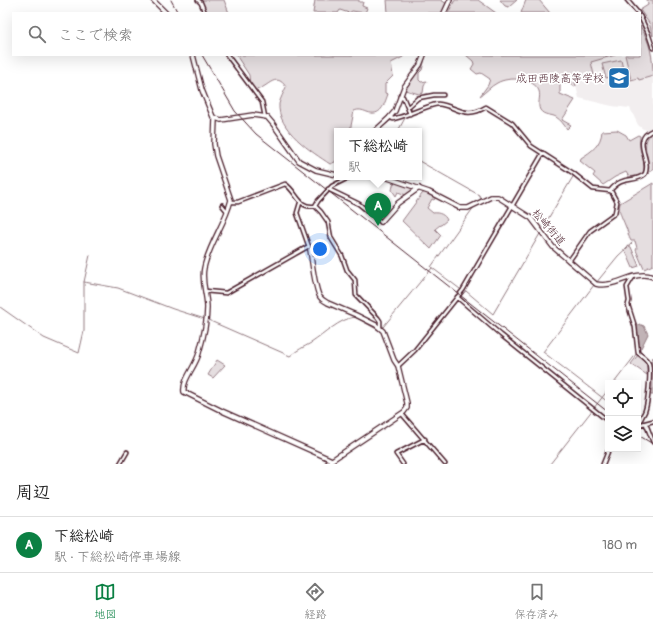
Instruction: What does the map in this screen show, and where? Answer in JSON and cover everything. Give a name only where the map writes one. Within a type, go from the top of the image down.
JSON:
[{"type":"street","points":[[153,0],[165,12]]},
{"type":"street","points":[[198,0],[202,3],[205,12]]},
{"type":"street","points":[[444,12],[450,0]]},
{"type":"street","points":[[627,0],[637,12]]},
{"type":"street","points":[[641,18],[653,48]]},
{"type":"street","points":[[193,56],[202,90],[210,113],[215,119],[214,144],[216,156],[231,202],[205,265],[203,276],[207,306],[206,319],[198,359],[185,382],[184,392],[222,411],[332,460]]},
{"type":"street","points":[[228,56],[262,102],[265,117]]},
{"type":"street","points":[[378,128],[395,111],[407,82],[420,64],[424,56]]},
{"type":"street","points":[[408,107],[418,98],[443,95]]},
{"type":"street","points":[[400,96],[403,97],[410,114]]},
{"type":"street","points":[[390,117],[393,119],[438,104],[465,112],[480,110],[486,107],[512,123],[531,146],[573,173],[593,189],[610,190],[622,180],[639,178],[644,174],[647,167],[642,144],[646,134],[653,130]]},
{"type":"street","points":[[215,119],[224,120],[253,115],[265,117],[273,124],[299,161],[316,170],[334,175]]},
{"type":"street","points":[[398,366],[415,350],[463,290],[543,153]]},
{"type":"street","points":[[231,202],[238,202],[285,184],[294,192],[300,203],[310,207],[315,206],[328,189],[344,180]]},
{"type":"street","name":"松崎街道","points":[[394,180],[435,194],[460,208],[468,208],[488,198],[494,196],[498,197],[531,218],[553,247],[598,285],[605,285],[644,274],[653,277]]},
{"type":"street","points":[[328,189],[359,204],[381,222],[398,203],[419,188]]},
{"type":"street","points":[[568,261],[590,231],[615,213],[617,202],[610,190]]},
{"type":"street","points":[[300,203],[297,213],[309,248],[320,297],[328,303],[356,315],[383,331],[394,360],[398,366],[407,402],[407,408],[402,413],[327,464]]},
{"type":"street","points":[[222,205],[227,210]]},
{"type":"street","points":[[315,206],[324,215],[328,222],[331,238],[342,256],[347,270],[355,280],[356,295],[374,312],[380,321],[380,328]]},
{"type":"street","points":[[205,291],[226,293],[309,248]]},
{"type":"street","points":[[633,277],[627,287],[629,301],[628,306],[635,327],[638,353],[646,360],[649,367],[648,395],[645,411],[641,417]]},
{"type":"street","points":[[457,297],[501,335],[605,418]]},
{"type":"street","points":[[402,413],[445,464]]},
{"type":"street","points":[[641,425],[653,421]]},
{"type":"street","points":[[646,424],[653,442]]},
{"type":"street","points":[[403,464],[396,454],[425,440]]},
{"type":"street","points":[[120,464],[127,452]]},
{"type":"street","points":[[603,464],[608,452]]},
{"type":"shaded area","points":[[198,0],[224,0],[229,12],[206,12]]},
{"type":"shaded area","points":[[315,0],[359,0],[359,2],[363,2],[362,6],[367,8],[365,12],[346,12],[340,10],[339,12],[313,12]]},
{"type":"shaded area","points":[[387,0],[441,0],[447,4],[443,12],[388,12]]},
{"type":"shaded area","points":[[455,0],[478,0],[495,12],[449,12]]},
{"type":"shaded area","points":[[500,0],[517,0],[509,7],[505,6]]},
{"type":"shaded area","points":[[526,0],[539,0],[549,12],[521,12]]},
{"type":"shaded area","points":[[647,0],[653,0],[653,36],[649,23],[640,10],[648,5]]},
{"type":"shaded area","name":"成田西陵高等学校","points":[[641,24],[647,37],[653,57],[653,128],[648,130],[643,129],[638,125],[630,108],[612,106],[579,98],[575,82],[594,75],[591,62],[611,56],[641,56]]},
{"type":"shaded area","points":[[641,28],[650,50],[653,76],[639,80],[638,78],[631,80],[625,56],[641,56]]},
{"type":"shaded area","points":[[237,56],[404,56],[391,63],[393,76],[385,84],[385,93],[388,94],[381,109],[376,113],[360,110],[354,111],[351,128],[334,128],[334,162],[330,164],[305,147],[284,123],[280,114],[279,104],[286,87],[282,82],[274,80],[259,89],[254,90],[250,85],[249,75]]},
{"type":"shaded area","points":[[426,56],[422,70],[419,73],[419,80],[421,82],[427,81],[424,86],[423,93],[419,94],[405,90],[411,79]]},
{"type":"shaded area","points":[[467,56],[612,56],[591,62],[594,75],[575,82],[576,86],[574,87],[571,83],[563,82],[560,85],[560,94],[575,100],[562,120],[571,125],[567,129],[558,118],[543,113],[540,110],[539,91],[532,83],[527,81],[508,79],[495,84],[480,96],[488,85],[490,79],[481,73],[477,74],[471,69],[474,64]]},
{"type":"shaded area","points":[[621,60],[624,74],[606,78],[602,64]]},
{"type":"shaded area","points":[[617,130],[626,135],[629,140],[638,135],[640,136],[640,149],[645,166],[643,172],[640,174],[629,177],[626,172],[603,185],[593,176],[595,173],[580,161],[581,158],[598,144],[602,131]]},
{"type":"shaded area","points":[[653,132],[653,168],[648,174],[646,141]]},
{"type":"shaded area","points":[[394,181],[415,188],[415,190],[406,195],[398,192],[396,196],[392,190]]},
{"type":"shaded area","points":[[653,183],[653,265],[644,269],[636,250],[637,248],[635,241],[631,241],[629,237],[621,214],[620,203]]},
{"type":"shaded area","points":[[426,191],[436,197],[434,200],[432,199],[427,208],[433,213],[442,214],[447,220],[435,229],[441,235],[431,249],[402,221],[422,194]]},
{"type":"shaded area","points":[[629,246],[631,247],[639,266],[633,268],[627,254],[624,251]]},
{"type":"shaded area","points":[[639,324],[644,326],[648,334],[641,348],[638,347],[636,327]]},
{"type":"shaded area","points":[[638,355],[647,362],[647,375],[631,364]]},
{"type":"shaded area","points":[[653,357],[653,395],[651,395],[649,376]]},
{"type":"shaded area","points":[[217,360],[225,365],[213,378],[208,375]]},
{"type":"waterway","points":[[427,98],[441,96]]},
{"type":"waterway","points":[[382,128],[390,121],[412,115],[412,105]]},
{"type":"waterway","points":[[400,128],[405,118]]},
{"type":"waterway","points":[[422,163],[479,195],[482,201]]},
{"type":"waterway","points":[[542,229],[574,175]]},
{"type":"waterway","points":[[474,207],[431,267],[460,289],[466,291],[493,314],[541,232]]},
{"type":"waterway","points":[[596,283],[618,256],[632,243]]},
{"type":"waterway","points":[[0,307],[44,338],[79,353],[84,331],[84,282],[90,255]]},
{"type":"waterway","points":[[427,274],[432,268]]},
{"type":"waterway","points":[[383,327],[425,276]]},
{"type":"waterway","points":[[84,282],[118,288],[173,309],[208,320],[290,356],[349,318],[355,317],[380,331]]},
{"type":"waterway","points":[[594,285],[543,352],[605,400]]},
{"type":"waterway","points":[[627,308],[633,327],[636,350]]},
{"type":"waterway","points":[[616,380],[637,353]]},
{"type":"waterway","points":[[550,464],[605,394]]},
{"type":"railway","points":[[171,0],[177,12]]},
{"type":"railway","points":[[203,56],[235,111],[256,134],[605,410]]},
{"type":"railway","points":[[641,437],[653,444]]},
{"type":"place","name":"成田西陵高等学校","points":[[619,78]]},
{"type":"place","name":"下総松崎","points":[[378,226]]}]
